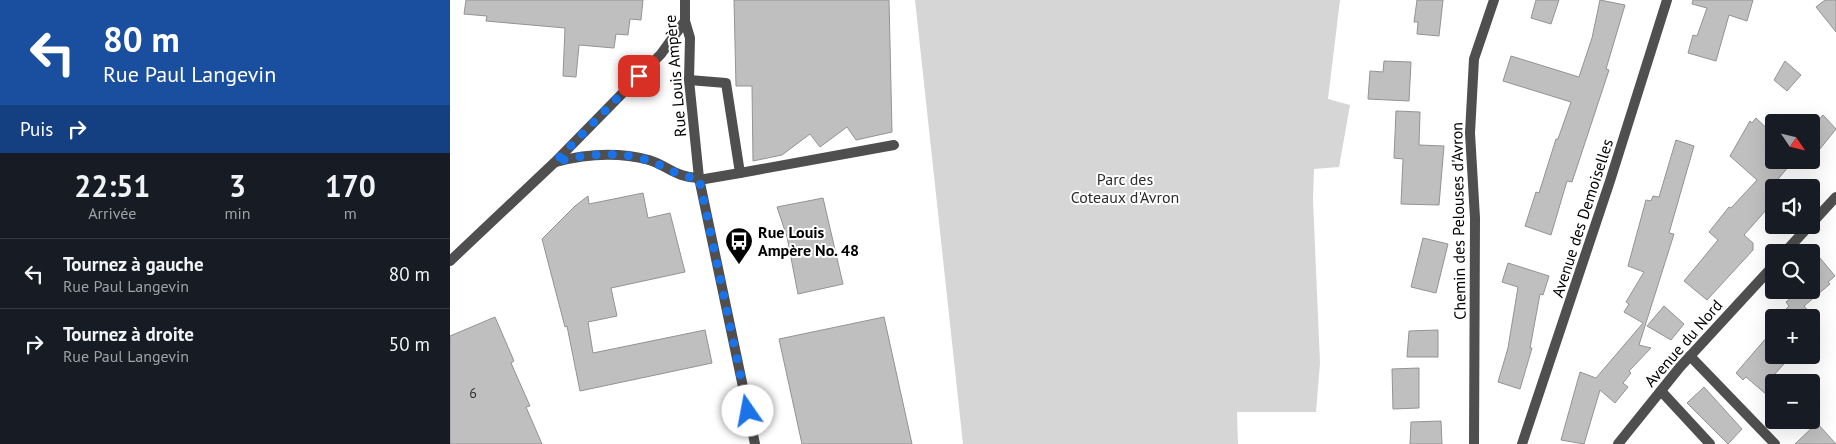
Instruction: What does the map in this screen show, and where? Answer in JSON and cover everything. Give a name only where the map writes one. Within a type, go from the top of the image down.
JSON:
[{"type":"street","name":"Rue Louis Ampère","points":[[685,0],[685,21],[690,38],[690,80],[699,179],[755,444]]},
{"type":"street","name":"Chemin des Pelouses d'Avron","points":[[1474,444],[1475,218],[1470,133],[1474,59],[1494,0]]},
{"type":"street","name":"Avenue des Demoiselles","points":[[1522,444],[1610,181],[1667,0]]},
{"type":"street","points":[[450,262],[555,162],[661,54],[685,21]]},
{"type":"street","points":[[690,80],[726,82],[740,174]]},
{"type":"street","points":[[555,162],[579,156],[624,156],[650,160],[688,179],[699,179],[740,174],[894,145]]},
{"type":"street","points":[[1820,214],[1836,197]]},
{"type":"street","points":[[1792,244],[1802,234]]},
{"type":"street","name":"Avenue du Nord","points":[[1618,444],[1690,356],[1765,275]]},
{"type":"street","points":[[1690,356],[1775,444]]},
{"type":"street","points":[[1661,391],[1710,444]]},
{"type":"green space","name":"Parc des Coteaux d'Avron","points":[[915,0],[1340,0],[1328,99],[1350,105],[1339,167],[1314,169],[1313,200],[1320,363],[1316,412],[1237,412],[1238,444],[963,444]]},
{"type":"building","points":[[466,0],[643,0],[641,20],[630,19],[628,35],[616,34],[614,48],[579,45],[576,77],[563,76],[565,28],[486,21],[487,16],[464,14]]},
{"type":"building","points":[[734,0],[889,0],[892,132],[856,140],[847,127],[820,147],[810,134],[782,155],[753,161],[752,86],[736,86]]},
{"type":"building","points":[[1417,0],[1443,0],[1439,36],[1417,34],[1418,22],[1414,22]]},
{"type":"building","points":[[1536,0],[1559,0],[1551,24],[1531,18]]},
{"type":"building","points":[[1600,0],[1625,5],[1606,69],[1609,70],[1572,182],[1567,181],[1551,235],[1525,226],[1536,192],[1539,193],[1556,139],[1558,139],[1571,102],[1503,81],[1511,56],[1579,77],[1592,38]]},
{"type":"building","points":[[1693,0],[1753,0],[1747,21],[1729,15],[1716,61],[1688,53],[1693,35],[1697,36],[1707,8],[1692,4]]},
{"type":"building","points":[[1825,0],[1836,0],[1836,32],[1816,7]]},
{"type":"building","points":[[1384,61],[1411,62],[1409,101],[1368,99],[1370,71],[1383,72]]},
{"type":"building","points":[[1785,61],[1801,75],[1787,91],[1774,80]]},
{"type":"building","points":[[1396,111],[1420,112],[1419,145],[1444,146],[1439,205],[1401,204],[1403,159],[1394,158]]},
{"type":"building","points":[[1823,115],[1836,129],[1820,149],[1820,118]]},
{"type":"building","points":[[1756,118],[1765,126],[1765,169],[1786,169],[1778,179],[1765,179],[1765,211],[1744,235],[1753,243],[1753,250],[1707,300],[1684,281],[1718,240],[1709,232],[1729,207],[1731,208],[1757,180],[1730,156],[1750,121],[1752,123]]},
{"type":"building","points":[[1676,140],[1694,146],[1669,233],[1674,234],[1639,345],[1651,348],[1629,371],[1631,373],[1623,383],[1628,387],[1615,403],[1600,390],[1584,444],[1561,440],[1580,372],[1596,378],[1643,323],[1624,312],[1629,304],[1626,302],[1644,272],[1628,266],[1646,200],[1651,201],[1653,196],[1659,197]]},
{"type":"building","points":[[643,193],[648,218],[670,213],[685,272],[611,288],[617,316],[588,322],[593,353],[705,330],[712,363],[580,391],[567,326],[565,327],[542,239],[575,206],[588,196],[589,204]]},
{"type":"building","points":[[823,198],[843,284],[798,294],[787,237],[777,207]]},
{"type":"building","points":[[1423,238],[1448,244],[1436,293],[1411,287]]},
{"type":"building","points":[[1820,258],[1835,276],[1828,282],[1830,284],[1820,292]]},
{"type":"building","points":[[1508,263],[1549,276],[1543,295],[1540,294],[1530,348],[1532,348],[1520,389],[1498,382],[1508,348],[1518,287],[1502,282]]},
{"type":"building","points":[[1790,299],[1812,299],[1804,306],[1806,309],[1786,309],[1789,306],[1786,302]]},
{"type":"building","points":[[1664,306],[1684,324],[1671,340],[1647,326]]},
{"type":"building","points":[[495,317],[514,361],[511,363],[530,406],[526,407],[542,444],[450,444],[450,336]]},
{"type":"building","points":[[884,317],[912,444],[802,444],[779,339]]},
{"type":"building","points":[[1438,330],[1438,357],[1407,357],[1409,331]]},
{"type":"building","points":[[1765,339],[1765,364],[1784,364],[1775,374],[1765,374],[1765,393],[1746,377],[1743,380],[1736,373]]},
{"type":"building","points":[[1419,368],[1419,408],[1393,409],[1392,369]]},
{"type":"building","points":[[1704,387],[1742,429],[1728,444],[1687,403]]},
{"type":"building","points":[[1441,421],[1442,444],[1410,444],[1411,422]]},
{"type":"building","points":[[1820,426],[1836,444],[1795,444],[1811,429],[1820,429]]},
{"type":"place","name":"Rue Louis Ampère No. 48","points":[[739,265]]},
{"type":"route","points":[[639,76],[555,162],[579,156],[624,156],[650,160],[688,179],[699,178],[748,411]]}]
